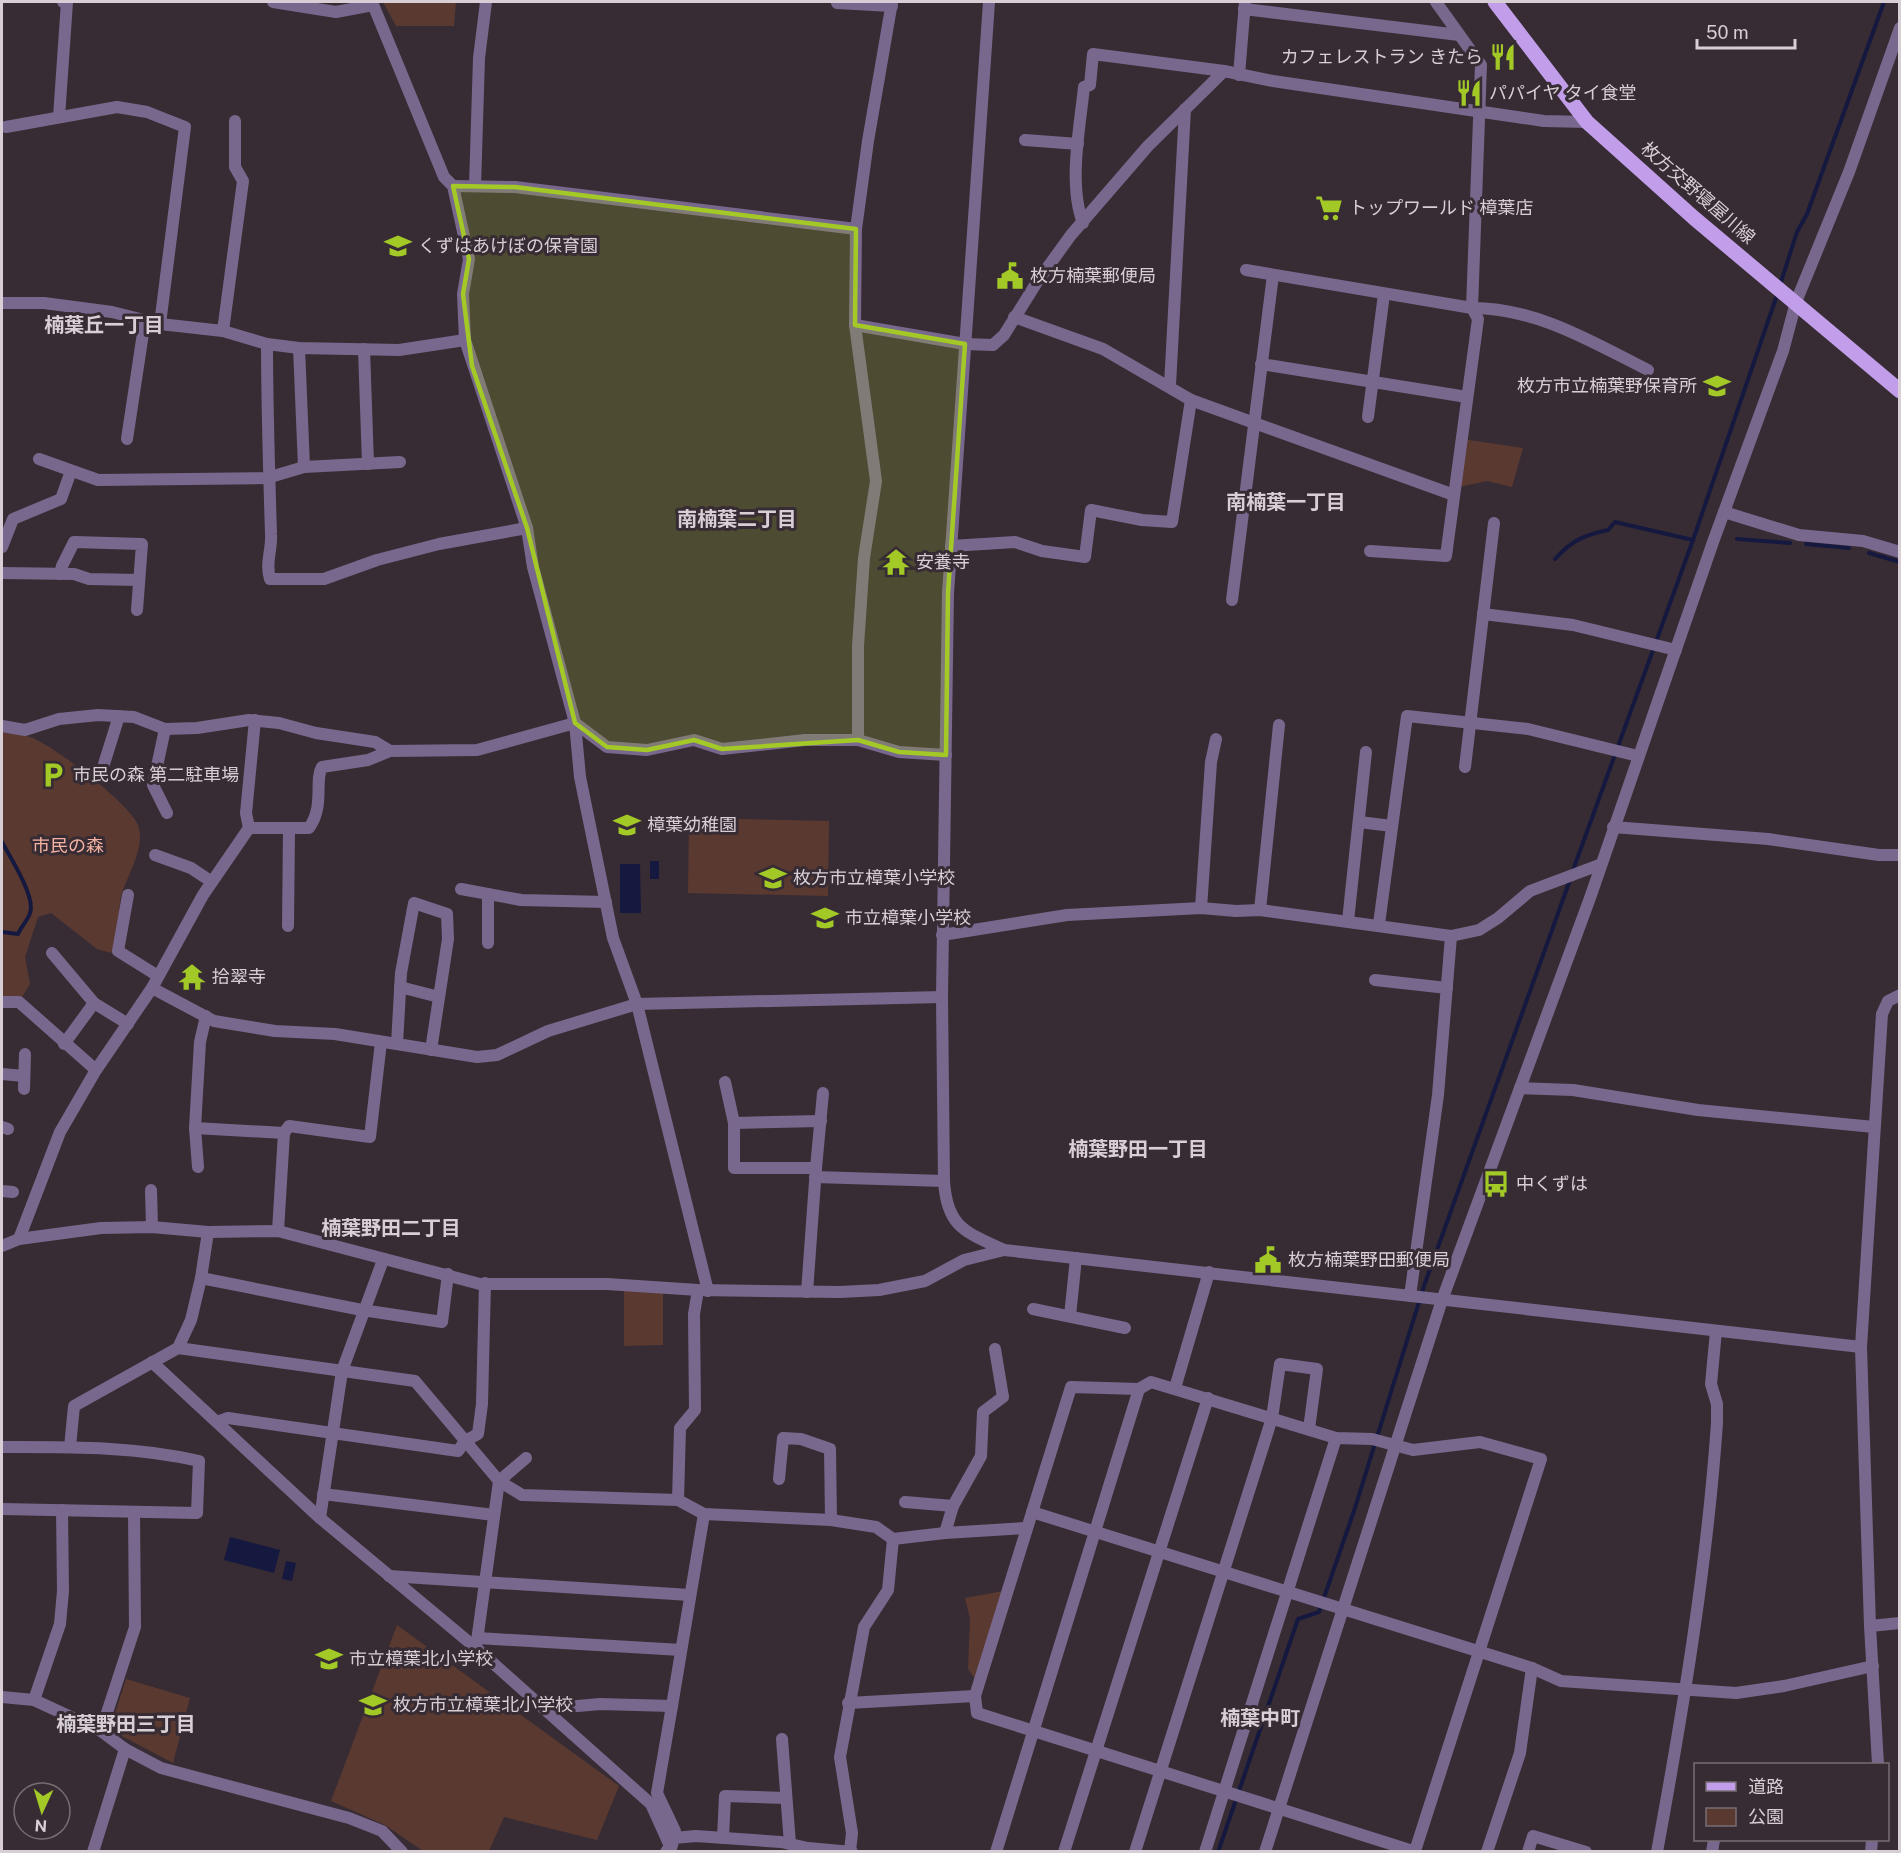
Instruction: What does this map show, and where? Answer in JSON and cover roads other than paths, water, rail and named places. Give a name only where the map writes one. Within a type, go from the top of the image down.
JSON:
[{"type":"main road","name":"枚方交野寝屋川線","points":[[1495,2],[1587,122],[1694,218],[1899,391]]},
{"type":"street","points":[[59,117],[67,2],[63,2]]},
{"type":"street","points":[[273,2],[336,12],[372,3],[444,177],[453,186],[469,259],[463,294],[465,340],[527,528],[533,567],[575,723],[580,777],[613,938],[637,1004],[703,1291],[694,1314],[695,1410],[680,1428],[678,1500]]},
{"type":"street","points":[[475,186],[478,58],[486,2]]},
{"type":"street","points":[[989,2],[964,344],[945,660],[946,755],[942,935],[944,1181],[945,1196],[954,1221],[972,1235],[1004,1250],[1861,1347]]},
{"type":"street","points":[[1370,551],[1446,556],[1478,319],[1472,308],[1481,65],[1436,2]]},
{"type":"street","points":[[837,3],[892,4],[868,141],[856,229],[855,325],[876,480],[864,558],[858,646],[858,740]]},
{"type":"street","points":[[1239,75],[1245,5],[1459,34]]},
{"type":"street","points":[[1266,1851],[1442,1300],[1783,351],[1796,302],[1850,172],[1899,28]]},
{"type":"street","points":[[1083,223],[1076,204],[1078,144],[1084,87],[1090,85],[1093,54],[1224,70],[1239,75],[1480,109],[1545,121],[1587,122]]},
{"type":"street","points":[[855,325],[964,344],[993,345],[1004,335],[1014,317],[1083,223],[1148,146],[1224,70]]},
{"type":"street","points":[[6,127],[117,107],[147,112],[185,127],[160,324]]},
{"type":"street","points":[[1170,385],[1185,109]]},
{"type":"street","points":[[222,331],[243,181],[235,168],[240,135],[235,121]]},
{"type":"street","points":[[1025,140],[1078,144]]},
{"type":"street","points":[[453,186],[515,187],[856,229]]},
{"type":"street","points":[[1246,270],[1472,308],[1499,308],[1540,319],[1594,341],[1648,370]]},
{"type":"street","points":[[1232,600],[1252,423],[1273,275]]},
{"type":"street","points":[[1368,417],[1384,294]]},
{"type":"street","points":[[2,303],[44,303],[112,312],[160,324],[222,331],[267,344],[299,348],[399,350],[465,340]]},
{"type":"street","points":[[1014,317],[1103,349],[1170,385],[1191,400],[1454,495]]},
{"type":"street","points":[[127,440],[145,320]]},
{"type":"street","points":[[267,344],[267,478],[271,537],[266,566],[270,579],[324,579],[377,560],[439,544],[527,528]]},
{"type":"street","points":[[299,348],[304,467]]},
{"type":"street","points":[[364,349],[368,464]]},
{"type":"street","points":[[1261,364],[1467,397]]},
{"type":"street","points":[[951,546],[1015,542],[1042,551],[1085,557],[1091,510],[1142,520],[1172,522],[1191,400]]},
{"type":"street","points":[[39,459],[98,480],[267,478],[304,467],[400,462]]},
{"type":"street","points":[[2,548],[13,519],[60,499],[71,471]]},
{"type":"street","points":[[1724,512],[1798,535],[1863,541],[1899,552]]},
{"type":"street","points":[[1465,767],[1494,523]]},
{"type":"street","points":[[60,574],[74,542],[142,544],[137,610]]},
{"type":"street","points":[[2,573],[74,574],[89,579],[139,580]]},
{"type":"street","points":[[1483,614],[1573,625],[1676,650]]},
{"type":"street","points":[[2,726],[25,730],[59,719],[98,715],[134,717],[165,729],[197,728],[255,720],[375,742],[390,751]]},
{"type":"street","points":[[104,764],[119,716]]},
{"type":"street","points":[[1379,924],[1407,717],[1528,729],[1638,756]]},
{"type":"street","points":[[19,1239],[60,1132],[96,1071],[155,982],[212,882],[249,828],[246,813],[255,720]]},
{"type":"street","points":[[575,723],[607,747],[647,750],[694,740],[722,749],[805,740],[858,740],[899,752],[946,755]]},
{"type":"street","points":[[249,828],[309,828],[315,820],[321,794],[319,772],[322,767],[368,760],[390,751],[477,750],[575,723]]},
{"type":"street","points":[[1260,910],[1279,724]]},
{"type":"street","points":[[165,729],[153,785],[170,816]]},
{"type":"street","points":[[1201,908],[1211,762],[1216,739]]},
{"type":"street","points":[[1348,921],[1366,752]]},
{"type":"street","points":[[1359,822],[1392,826]]},
{"type":"street","points":[[1613,827],[1768,839],[1879,855],[1899,855]]},
{"type":"street","points":[[288,926],[289,829]]},
{"type":"street","points":[[155,855],[191,868],[212,882]]},
{"type":"street","points":[[942,935],[1067,915],[1201,908],[1236,911],[1260,910],[1379,924],[1451,936],[1479,930],[1498,918],[1530,891],[1599,865]]},
{"type":"street","points":[[461,889],[521,900],[606,902]]},
{"type":"street","points":[[488,894],[488,943]]},
{"type":"street","points":[[128,895],[118,951],[155,982],[214,1021],[275,1031],[335,1034],[477,1057],[497,1055],[548,1031],[637,1004],[942,997]]},
{"type":"street","points":[[397,1044],[400,987],[414,903],[447,914],[448,939],[431,1050]]},
{"type":"street","points":[[1410,1296],[1438,1095],[1451,936]]},
{"type":"street","points":[[52,953],[94,1003],[128,1024]]},
{"type":"street","points":[[1375,980],[1447,988]]},
{"type":"street","points":[[400,987],[439,997]]},
{"type":"street","points":[[1878,1763],[1870,1626],[1861,1347],[1882,1014],[1888,1001],[1899,995]]},
{"type":"street","points":[[8,1000],[19,1002],[96,1071]]},
{"type":"street","points":[[64,1044],[94,1003]]},
{"type":"street","points":[[198,1167],[195,1128],[200,1042],[206,1016]]},
{"type":"street","points":[[278,1231],[284,1133],[289,1126],[370,1137],[381,1042]]},
{"type":"street","points":[[2,1074],[24,1082],[25,1054]]},
{"type":"street","points":[[725,1082],[734,1123],[734,1168],[944,1181]]},
{"type":"street","points":[[1520,1088],[1573,1090],[1698,1110],[1874,1127]]},
{"type":"street","points":[[807,1292],[823,1093]]},
{"type":"street","points":[[734,1123],[821,1121]]},
{"type":"street","points":[[195,1128],[284,1133]]},
{"type":"street","points":[[151,1190],[152,1227]]},
{"type":"street","points":[[2,1246],[19,1239],[101,1228],[152,1227],[208,1232],[278,1231],[383,1260],[485,1283],[607,1284],[703,1291],[807,1292],[879,1290],[925,1281],[964,1260],[1004,1250]]},
{"type":"street","points":[[178,1348],[190,1320],[201,1278],[208,1232]]},
{"type":"street","points":[[1070,1316],[1076,1258]]},
{"type":"street","points":[[320,1518],[342,1371],[362,1310],[383,1260]]},
{"type":"street","points":[[1175,1388],[1209,1272]]},
{"type":"street","points":[[201,1278],[362,1310],[442,1322],[448,1274]]},
{"type":"street","points":[[217,1422],[228,1418],[459,1450],[465,1441],[478,1434],[482,1404],[485,1283]]},
{"type":"street","points":[[1032,1309],[1125,1328]]},
{"type":"street","points":[[1657,1851],[1687,1689],[1715,1451],[1717,1404],[1711,1384],[1716,1331]]},
{"type":"street","points":[[70,1447],[74,1406],[178,1348],[415,1381],[499,1481],[527,1497],[678,1500],[704,1514],[831,1520],[876,1527],[893,1539],[1026,1528]]},
{"type":"street","points":[[945,1533],[952,1506],[981,1456],[983,1412],[1003,1397],[995,1348]]},
{"type":"street","points":[[152,1362],[320,1518],[389,1576],[477,1643],[544,1709],[651,1804],[670,1847]]},
{"type":"street","points":[[1135,1851],[1272,1418],[1280,1364],[1317,1369],[1309,1430]]},
{"type":"street","points":[[1151,1382],[1336,1438],[1372,1439],[1413,1450],[1480,1442],[1541,1459],[1415,1851],[977,1713],[975,1696],[1071,1388],[1139,1389],[1151,1382]]},
{"type":"street","points":[[996,1851],[1139,1389]]},
{"type":"street","points":[[1064,1851],[1208,1398]]},
{"type":"street","points":[[779,1479],[783,1438],[801,1439],[830,1449],[831,1520]]},
{"type":"street","points":[[1205,1851],[1336,1438]]},
{"type":"street","points":[[2,1448],[70,1447],[166,1453],[199,1461],[197,1513],[2,1509]]},
{"type":"street","points":[[477,1643],[499,1481],[526,1458]]},
{"type":"street","points":[[323,1494],[494,1515]]},
{"type":"street","points":[[905,1503],[952,1506]]},
{"type":"street","points":[[34,1700],[60,1624],[63,1591],[62,1510]]},
{"type":"street","points":[[101,1731],[135,1627],[134,1512]]},
{"type":"street","points":[[1032,1512],[1532,1668],[1561,1681],[1736,1693],[1784,1686],[1873,1666]]},
{"type":"street","points":[[670,1847],[675,1831],[657,1793],[704,1514]]},
{"type":"street","points":[[670,1847],[723,1838],[851,1851],[852,1833],[840,1757],[848,1702],[864,1628],[888,1590],[893,1539]]},
{"type":"street","points":[[389,1576],[690,1595]]},
{"type":"street","points":[[1870,1626],[1899,1623]]},
{"type":"street","points":[[477,1643],[681,1650]]},
{"type":"street","points":[[1487,1851],[1520,1753],[1532,1668]]},
{"type":"street","points":[[848,1702],[975,1696]]},
{"type":"street","points":[[2,1697],[34,1700],[101,1731],[125,1749],[161,1768],[349,1818],[382,1831],[402,1851]]},
{"type":"street","points":[[544,1709],[600,1704],[672,1706]]},
{"type":"street","points":[[782,1739],[790,1844]]},
{"type":"street","points":[[93,1851],[125,1749]]},
{"type":"street","points":[[723,1838],[725,1796],[786,1798]]},
{"type":"street","points":[[1528,1851],[1533,1836],[1586,1851]]},
{"type":"waterway","points":[[1780,285],[1797,232],[1807,214],[1884,2]]},
{"type":"waterway","points":[[1572,873],[1693,540],[1777,295]]},
{"type":"waterway","points":[[1555,559],[1572,543],[1608,530],[1615,522],[1693,540]]},
{"type":"waterway","points":[[1737,539],[1790,543]]},
{"type":"waterway","points":[[1806,544],[1849,548]]},
{"type":"waterway","points":[[1869,553],[1900,562]]},
{"type":"waterway","points":[[2,842],[26,887],[31,906],[29,916],[18,934],[2,932]]},
{"type":"waterway","points":[[1218,1852],[1298,1619],[1319,1612],[1354,1511],[1424,1286],[1570,880]]},
{"type":"place","name":"カフェレストラン きたら","points":[[1503,57]]},
{"type":"place","name":"パパイヤ タイ食堂","points":[[1469,93]]},
{"type":"place","name":"トップワールド 樟葉店","points":[[1329,208]]},
{"type":"place","name":"くずはあけぼの保育園","points":[[398,246]]},
{"type":"place","name":"枚方楠葉郵便局","points":[[1010,276]]},
{"type":"place","name":"枚方市立楠葉野保育所","points":[[1717,386]]},
{"type":"place","name":"安養寺","points":[[896,562]]},
{"type":"place","name":"市民の森 第二駐車場","points":[[53,775]]},
{"type":"place","name":"樟葉幼稚園","points":[[627,825]]},
{"type":"place","name":"枚方市立樟葉小学校","points":[[773,878]]},
{"type":"place","name":"市立樟葉小学校","points":[[825,918]]},
{"type":"place","name":"拾翠寺","points":[[192,977]]},
{"type":"place","name":"中くずは","points":[[1496,1184]]},
{"type":"place","name":"枚方楠葉野田郵便局","points":[[1268,1260]]},
{"type":"place","name":"市立樟葉北小学校","points":[[329,1659]]},
{"type":"place","name":"枚方市立樟葉北小学校","points":[[373,1705]]},
{"type":"district","name":"楠葉丘一丁目","points":[[104,325]]},
{"type":"district","name":"南楠葉一丁目","points":[[1286,502]]},
{"type":"district","name":"南楠葉二丁目","points":[[737,519]]},
{"type":"district","name":"楠葉野田一丁目","points":[[1138,1149]]},
{"type":"district","name":"楠葉野田二丁目","points":[[391,1228]]},
{"type":"district","name":"楠葉中町","points":[[1260,1718]]},
{"type":"district","name":"楠葉野田三丁目","points":[[126,1724]]},
{"type":"park label","name":"市民の森","points":[[68,846]]}]
